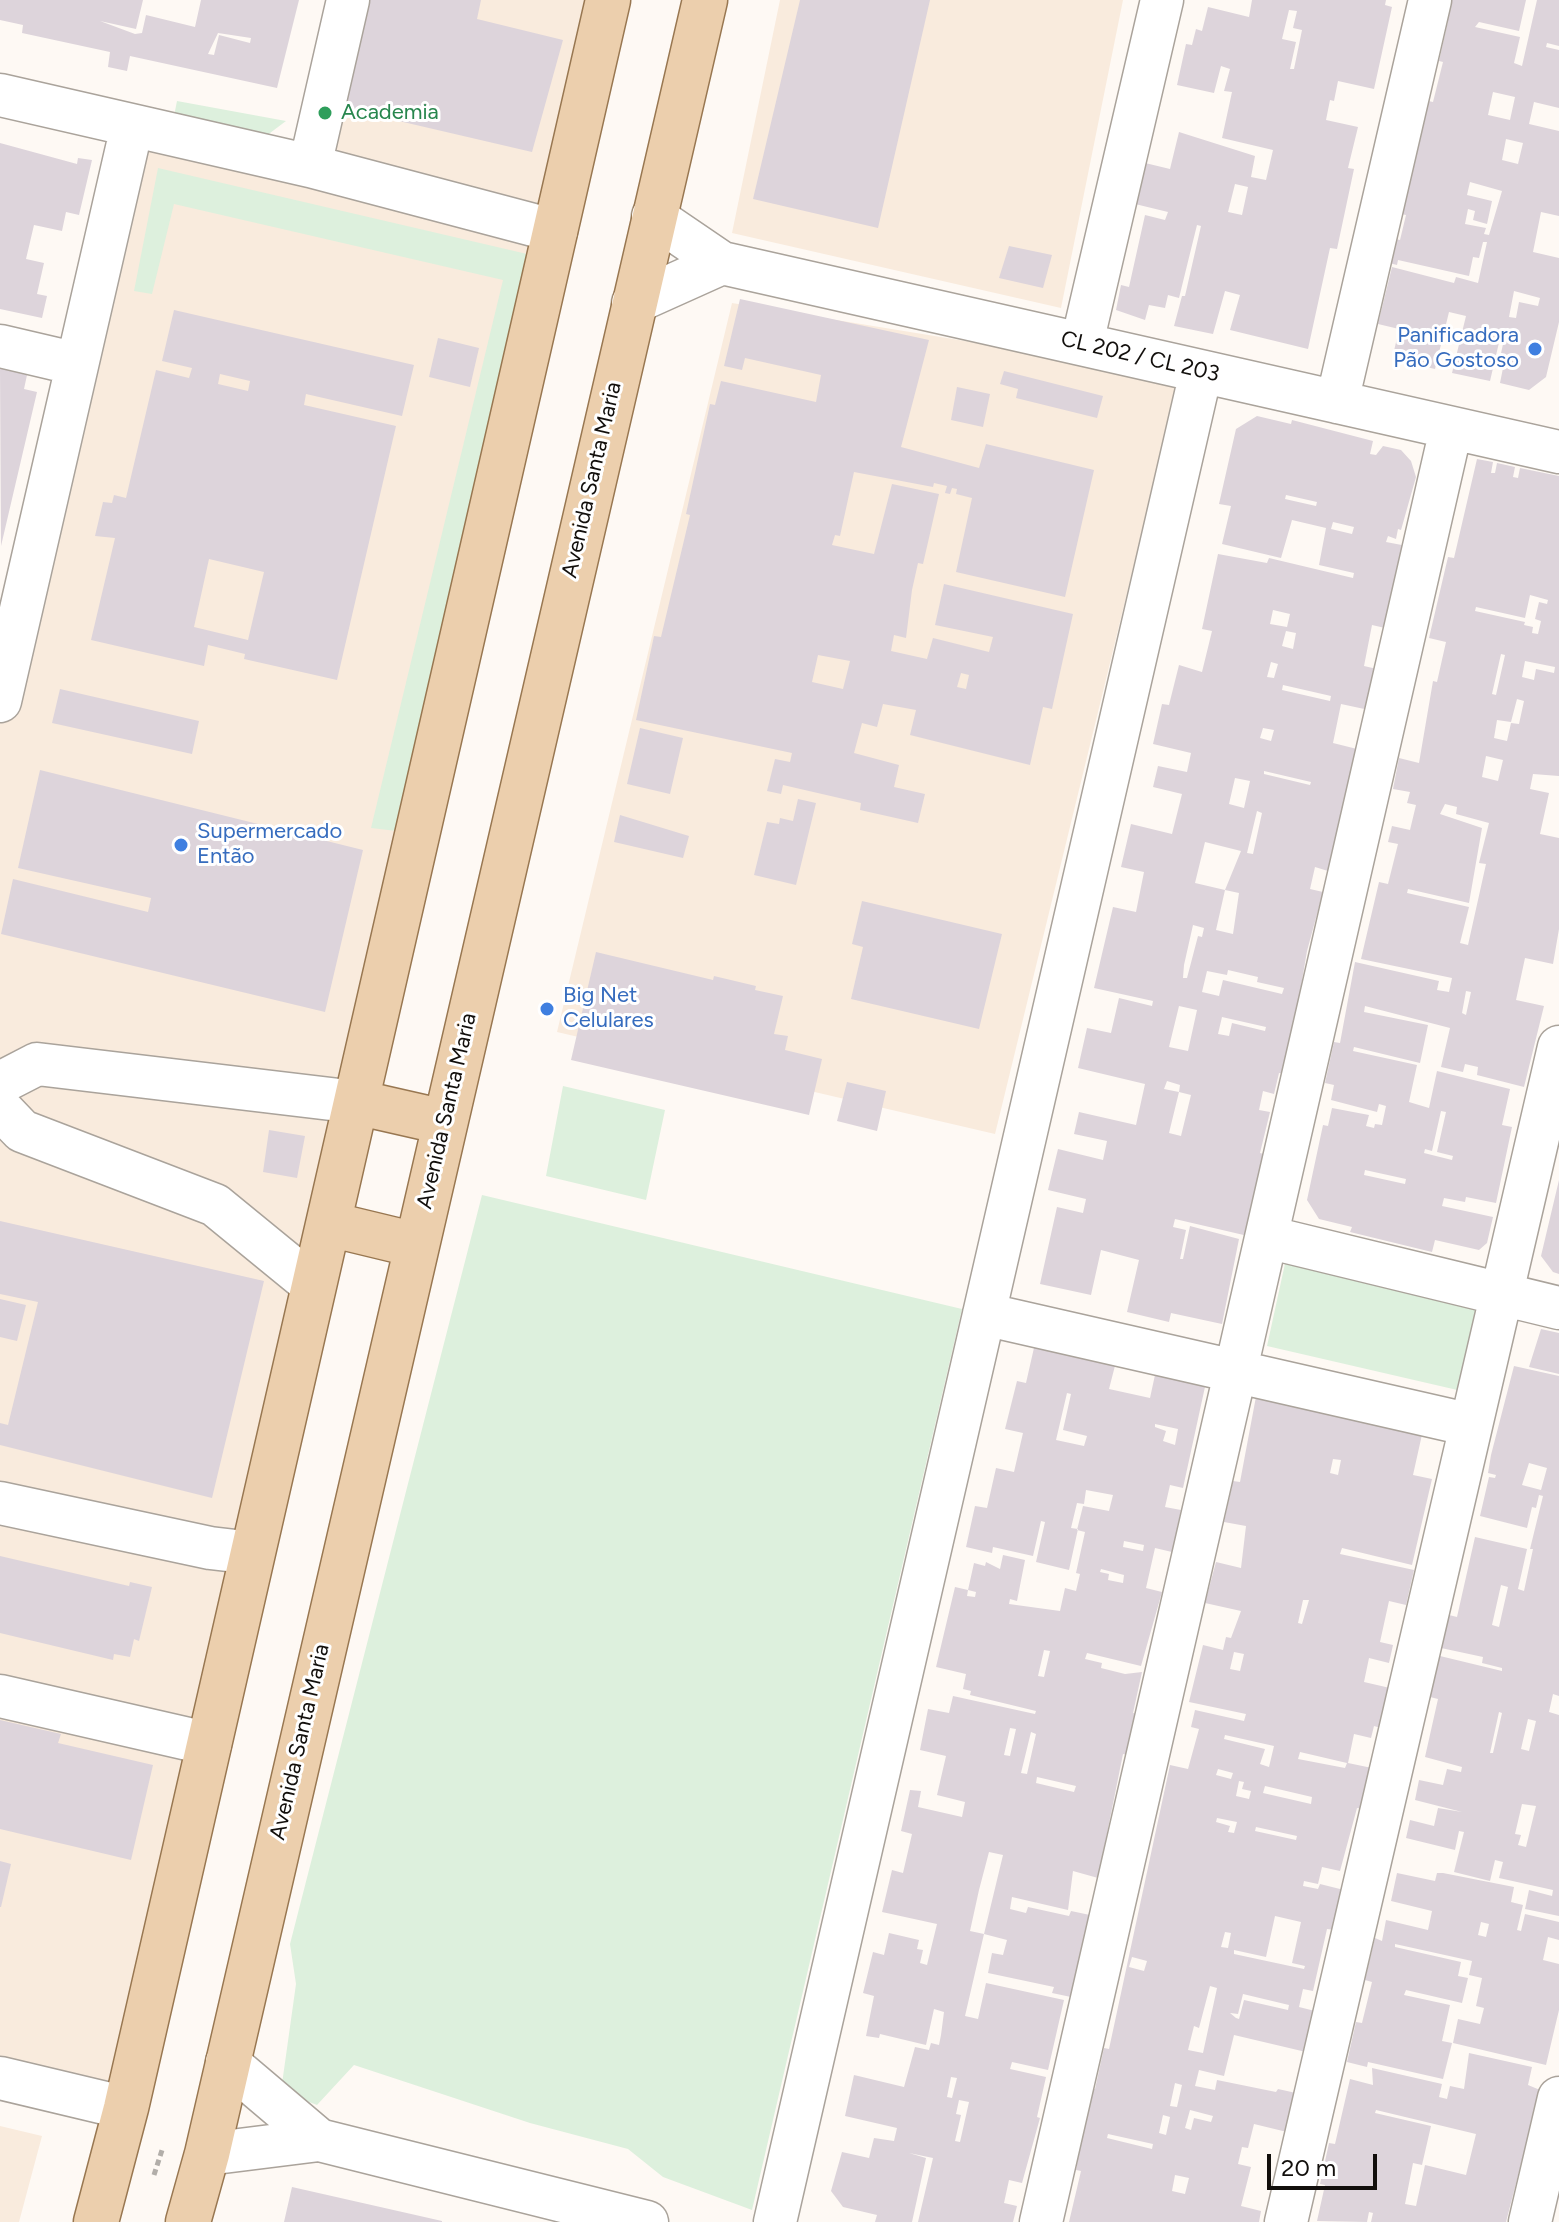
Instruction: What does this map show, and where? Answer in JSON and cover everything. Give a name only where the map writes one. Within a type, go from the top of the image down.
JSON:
[{"type":"main road","points":[[96,2222],[126,2108],[210,1744],[608,0]]},
{"type":"main road","name":"Avenida Santa Maria","points":[[199,2215],[207,2154],[227,2062],[705,0]]},
{"type":"main road","points":[[356,1102],[444,1122]]},
{"type":"main road","points":[[329,1224],[416,1245]]},
{"type":"street","points":[[310,166],[348,0]]},
{"type":"street","points":[[1082,343],[1162,0]]},
{"type":"street","points":[[1337,402],[1430,0]]},
{"type":"street","points":[[0,95],[310,166],[556,231]]},
{"type":"street","points":[[0,701],[132,126]]},
{"type":"street","points":[[653,216],[722,263]]},
{"type":"street","points":[[633,303],[722,263]]},
{"type":"street","name":"CL 202 / CL 203","points":[[722,263],[1559,452]]},
{"type":"street","points":[[0,346],[77,364]]},
{"type":"street","points":[[775,2222],[1201,372]]},
{"type":"street","points":[[1041,2222],[1451,429]]},
{"type":"street","points":[[1286,2222],[1559,1047]]},
{"type":"street","points":[[0,1083],[37,1064],[356,1102]]},
{"type":"street","points":[[0,1108],[22,1131],[215,1205],[314,1286]]},
{"type":"street","points":[[1267,1237],[1559,1308]]},
{"type":"street","points":[[984,1314],[1237,1369],[1471,1425]]},
{"type":"street","points":[[0,1503],[210,1548],[253,1553]]},
{"type":"street","points":[[0,1696],[210,1744]]},
{"type":"street","points":[[227,2062],[319,2140]]},
{"type":"street","points":[[0,2078],[126,2108]]},
{"type":"street","points":[[1530,2222],[1559,2098]]},
{"type":"street","points":[[207,2154],[319,2140],[628,2220]]},
{"type":"shaded area","points":[[353,0],[611,0],[126,2108],[0,2078],[0,702],[132,126],[315,169]]},
{"type":"shaded area","points":[[780,0],[1123,0],[1061,308],[732,233]]},
{"type":"shaded area","points":[[732,303],[1180,376],[995,1134],[557,1032]]},
{"type":"shaded area","points":[[0,2126],[42,2136],[19,2222],[0,2222]]},
{"type":"green space","points":[[177,101],[286,121],[258,142],[173,121]]},
{"type":"green space","points":[[158,168],[540,257],[405,832],[371,828],[503,280],[174,204],[152,294],[134,291]]},
{"type":"green space","points":[[563,1086],[665,1110],[646,1200],[546,1176]]},
{"type":"green space","points":[[482,1195],[962,1309],[752,2210],[663,2177],[628,2149],[530,2123],[354,2065],[317,2105],[281,2091],[296,1984],[290,1944]]},
{"type":"green space","points":[[1286,1259],[1484,1305],[1466,1392],[1267,1346]]},
{"type":"building","points":[[0,0],[143,0],[136,29],[100,21],[135,34],[142,33],[146,15],[195,27],[201,0],[299,0],[277,88],[130,56],[127,71],[108,67],[110,52],[22,33],[23,25],[0,20]],"holes":[[[218,33],[251,38],[250,43],[219,35],[214,55],[208,54]]]},
{"type":"building","points":[[368,0],[481,0],[477,19],[563,40],[532,152],[343,108]]},
{"type":"building","points":[[800,0],[930,0],[878,228],[753,199]]},
{"type":"building","points":[[1252,0],[1386,0],[1385,5],[1392,7],[1374,89],[1338,81],[1334,101],[1330,100],[1326,120],[1358,127],[1348,168],[1354,169],[1337,249],[1330,248],[1308,349],[1230,330],[1240,295],[1225,291],[1213,334],[1174,326],[1182,296],[1185,296],[1201,226],[1197,225],[1179,298],[1168,295],[1165,308],[1149,305],[1145,320],[1116,310],[1121,285],[1129,287],[1145,215],[1165,220],[1168,212],[1131,203],[1141,162],[1170,169],[1179,132],[1255,156],[1251,177],[1266,180],[1273,150],[1222,138],[1232,92],[1224,91],[1230,69],[1221,66],[1214,93],[1177,85],[1186,44],[1192,45],[1196,29],[1202,31],[1208,7],[1249,17]],"holes":[[[1289,10],[1297,11],[1293,28],[1302,30],[1294,69],[1290,69],[1296,42],[1282,39]],[[1235,184],[1248,187],[1242,215],[1228,212]]]},
{"type":"building","points":[[1436,0],[1526,0],[1519,31],[1479,22],[1475,27],[1520,37],[1514,63],[1522,66],[1537,0],[1559,0],[1559,46],[1547,43],[1546,47],[1559,50],[1559,108],[1534,102],[1529,124],[1559,131],[1559,216],[1541,212],[1533,252],[1559,258],[1559,322],[1546,377],[1529,390],[1500,383],[1503,368],[1498,367],[1505,335],[1501,334],[1490,381],[1452,373],[1466,316],[1449,312],[1435,369],[1413,364],[1414,355],[1394,351],[1399,329],[1378,324],[1392,267],[1454,283],[1456,277],[1478,283],[1487,242],[1483,242],[1479,258],[1473,257],[1469,276],[1398,260],[1397,265],[1381,261],[1386,237],[1400,240],[1406,215],[1388,211],[1419,99],[1433,102],[1443,62],[1439,61],[1448,21],[1432,17]],"holes":[[[1493,92],[1515,97],[1510,120],[1488,115]],[[1506,139],[1523,143],[1518,164],[1502,160]],[[1470,182],[1502,191],[1489,235],[1484,234],[1486,228],[1465,224],[1468,209],[1475,211],[1473,220],[1487,224],[1492,201],[1467,195]],[[1514,291],[1540,298],[1538,306],[1519,302],[1516,318],[1509,317]]]},
{"type":"building","points":[[0,143],[77,164],[78,158],[92,160],[79,215],[66,212],[62,231],[34,225],[26,259],[44,263],[37,294],[47,296],[42,318],[0,309]]},
{"type":"building","points":[[1009,246],[1052,255],[1043,288],[999,278]]},
{"type":"building","points":[[740,299],[929,340],[901,447],[979,468],[986,444],[1094,470],[1065,597],[956,572],[972,498],[956,494],[957,489],[952,488],[950,494],[945,493],[947,486],[934,483],[933,487],[854,472],[840,536],[835,535],[832,545],[874,554],[892,484],[939,494],[923,564],[918,563],[906,638],[894,635],[891,651],[927,659],[933,638],[989,652],[993,637],[935,625],[944,584],[1073,614],[1052,709],[1043,707],[1030,765],[910,735],[916,710],[883,704],[877,727],[862,723],[854,753],[899,765],[894,787],[925,794],[918,823],[860,810],[861,803],[783,785],[781,794],[767,791],[775,759],[790,762],[792,753],[636,720],[654,636],[661,637],[690,515],[686,514],[710,404],[715,405],[721,381],[816,402],[821,375],[745,358],[742,370],[724,366]],"holes":[[[818,655],[850,661],[843,689],[812,682]],[[961,673],[969,675],[966,689],[957,687]]]},
{"type":"building","points":[[174,310],[414,365],[402,416],[306,394],[304,405],[396,426],[337,680],[244,659],[245,654],[208,645],[204,666],[91,640],[115,538],[95,536],[103,502],[112,503],[114,495],[126,498],[156,370],[189,378],[192,368],[162,361]],"holes":[[[220,374],[250,381],[248,391],[218,384]],[[209,559],[264,572],[248,640],[194,627]]]},
{"type":"building","points":[[438,338],[479,348],[470,387],[429,377]]},
{"type":"building","points":[[0,368],[27,375],[24,389],[37,392],[1,546]]},
{"type":"building","points":[[1004,371],[1103,396],[1097,418],[1016,398],[1018,389],[1000,384]]},
{"type":"building","points":[[957,387],[990,394],[983,427],[951,420]]},
{"type":"building","points":[[1257,416],[1291,424],[1292,420],[1373,441],[1370,454],[1376,455],[1383,446],[1401,450],[1411,461],[1416,477],[1401,530],[1398,529],[1396,539],[1388,536],[1386,542],[1407,546],[1385,628],[1372,625],[1364,666],[1377,669],[1369,710],[1341,704],[1333,743],[1361,750],[1328,871],[1315,867],[1310,889],[1323,892],[1307,951],[1286,1074],[1279,1073],[1274,1094],[1263,1091],[1259,1110],[1270,1112],[1260,1153],[1267,1155],[1248,1236],[1175,1219],[1173,1227],[1186,1230],[1180,1259],[1183,1259],[1190,1226],[1239,1239],[1222,1324],[1171,1313],[1169,1322],[1127,1312],[1139,1260],[1101,1250],[1091,1295],[1040,1284],[1057,1207],[1083,1213],[1086,1199],[1048,1190],[1058,1149],[1103,1160],[1107,1141],[1074,1134],[1079,1112],[1136,1125],[1145,1084],[1078,1068],[1087,1028],[1111,1033],[1119,998],[1152,1006],[1153,1001],[1094,988],[1113,907],[1136,912],[1144,872],[1121,867],[1131,824],[1172,834],[1182,794],[1153,787],[1158,766],[1187,772],[1191,753],[1153,744],[1162,704],[1169,705],[1179,665],[1202,672],[1212,631],[1202,629],[1218,554],[1267,563],[1269,558],[1353,578],[1354,573],[1319,565],[1326,528],[1292,520],[1281,558],[1222,544],[1231,506],[1219,504],[1236,429]],"holes":[[[1286,495],[1317,502],[1316,506],[1285,499]],[[1333,522],[1354,527],[1352,534],[1331,529]],[[1273,610],[1290,614],[1287,627],[1270,624]],[[1286,631],[1296,633],[1293,649],[1282,646]],[[1271,662],[1278,664],[1274,678],[1267,677]],[[1283,685],[1331,696],[1330,701],[1282,690]],[[1263,728],[1274,730],[1271,741],[1260,738]],[[1264,771],[1311,782],[1310,785],[1264,774]],[[1235,778],[1250,781],[1244,808],[1229,804]],[[1257,811],[1262,813],[1253,854],[1247,853]],[[1205,842],[1241,851],[1225,890],[1195,883]],[[1225,890],[1239,893],[1233,934],[1216,930]],[[1193,925],[1204,928],[1202,937],[1198,936],[1187,978],[1183,978],[1184,965]],[[1228,970],[1258,977],[1257,982],[1284,988],[1282,994],[1223,980],[1219,996],[1202,992],[1207,971],[1227,975]],[[1179,1006],[1197,1010],[1188,1051],[1169,1047]],[[1222,1017],[1266,1027],[1265,1031],[1232,1023],[1229,1036],[1218,1034]],[[1167,1081],[1180,1085],[1179,1092],[1164,1089]],[[1179,1092],[1191,1095],[1181,1136],[1169,1133]]]},
{"type":"building","points":[[1477,459],[1493,462],[1491,473],[1495,473],[1497,463],[1515,467],[1513,477],[1518,478],[1520,468],[1559,476],[1559,776],[1533,774],[1530,789],[1549,793],[1540,834],[1559,838],[1559,929],[1553,964],[1525,958],[1516,1000],[1544,1006],[1524,1087],[1477,1075],[1478,1067],[1465,1064],[1463,1072],[1441,1067],[1450,1028],[1365,1006],[1364,1012],[1428,1025],[1420,1063],[1354,1047],[1353,1051],[1417,1065],[1409,1102],[1429,1108],[1437,1071],[1510,1089],[1502,1125],[1512,1127],[1496,1203],[1466,1197],[1465,1202],[1444,1198],[1442,1206],[1493,1217],[1487,1243],[1479,1250],[1435,1240],[1432,1252],[1350,1232],[1352,1227],[1319,1219],[1307,1200],[1323,1125],[1328,1126],[1332,1108],[1369,1115],[1366,1126],[1374,1128],[1375,1124],[1382,1125],[1386,1106],[1379,1104],[1377,1112],[1331,1100],[1334,1085],[1325,1083],[1334,1042],[1340,1043],[1355,962],[1439,981],[1437,990],[1449,992],[1452,978],[1361,959],[1379,882],[1388,884],[1398,844],[1388,842],[1392,826],[1410,830],[1416,805],[1407,803],[1410,792],[1393,789],[1399,758],[1419,763],[1433,681],[1437,682],[1446,642],[1429,638],[1448,557],[1454,558]],"holes":[[[1530,595],[1548,600],[1547,604],[1539,602],[1535,619],[1541,621],[1538,634],[1532,633],[1533,627],[1524,625],[1525,622],[1475,611],[1476,607],[1525,618]],[[1501,654],[1505,655],[1496,695],[1492,694]],[[1525,661],[1555,667],[1554,673],[1536,669],[1534,680],[1522,677]],[[1517,699],[1524,701],[1519,724],[1511,723],[1507,741],[1494,738],[1497,720],[1511,722]],[[1486,756],[1503,760],[1498,781],[1482,777]],[[1445,804],[1457,807],[1456,814],[1489,823],[1479,863],[1486,864],[1468,945],[1460,943],[1469,907],[1407,893],[1408,889],[1469,903],[1482,828],[1440,814]],[[1466,991],[1471,992],[1466,1015],[1462,1013]],[[1441,1111],[1446,1112],[1437,1152],[1453,1156],[1452,1160],[1424,1153],[1425,1149],[1432,1151]],[[1365,1170],[1406,1179],[1405,1184],[1364,1175]]]},
{"type":"building","points":[[60,689],[199,721],[192,754],[52,723]]},
{"type":"building","points":[[640,728],[683,738],[670,794],[627,784]]},
{"type":"building","points":[[40,770],[363,850],[325,1012],[1,934],[13,879],[148,912],[151,898],[18,868]]},
{"type":"building","points":[[798,799],[816,803],[796,885],[754,875],[767,822],[779,824],[780,818],[793,821]]},
{"type":"building","points":[[620,815],[689,836],[683,858],[614,842]]},
{"type":"building","points":[[862,901],[1002,934],[979,1029],[851,999],[863,947],[852,944]]},
{"type":"building","points":[[596,952],[713,980],[714,976],[783,996],[774,1034],[788,1036],[785,1050],[822,1059],[809,1115],[571,1060]]},
{"type":"building","points":[[847,1082],[886,1091],[877,1131],[837,1121]]},
{"type":"building","points":[[269,1130],[305,1136],[297,1178],[263,1172]]},
{"type":"building","points":[[1559,1180],[1559,1274],[1553,1272],[1541,1256]]},
{"type":"building","points":[[0,1221],[264,1281],[212,1498],[0,1445],[0,1423],[8,1425],[38,1302],[0,1294]]},
{"type":"building","points":[[0,1299],[26,1305],[17,1341],[0,1337]]},
{"type":"building","points":[[1541,1329],[1559,1333],[1559,1374],[1529,1367]]},
{"type":"building","points":[[1036,1339],[1117,1358],[1109,1389],[1150,1398],[1158,1361],[1208,1373],[1183,1488],[1170,1485],[1165,1507],[1181,1510],[1172,1552],[1155,1548],[1146,1588],[1162,1592],[1141,1666],[1087,1653],[1085,1659],[1102,1663],[1101,1668],[1125,1674],[1142,1672],[1133,1713],[1138,1714],[1128,1755],[1123,1754],[1098,1878],[1073,1871],[1068,1910],[1012,1897],[1010,1909],[1026,1913],[1028,1907],[1069,1916],[1071,1911],[1090,1915],[1071,1997],[1052,1993],[1054,1987],[988,1973],[992,1953],[1003,1955],[1007,1940],[984,1934],[965,2016],[978,2019],[986,1983],[1064,2000],[1048,2070],[1012,2062],[1010,2069],[1046,2077],[1037,2117],[1040,2118],[1022,2183],[1009,2180],[1004,2203],[1017,2206],[1013,2222],[918,2222],[933,2158],[909,2153],[926,2158],[912,2222],[875,2222],[877,2215],[843,2207],[831,2191],[842,2152],[869,2158],[874,2138],[894,2141],[897,2128],[845,2116],[854,2075],[904,2087],[915,2047],[929,2050],[931,2043],[939,2045],[944,2012],[934,2009],[926,2045],[880,2034],[879,2038],[866,2036],[874,1996],[863,1993],[873,1952],[884,1955],[889,1933],[919,1940],[917,1949],[923,1950],[920,1963],[927,1965],[937,1924],[882,1912],[892,1870],[903,1873],[912,1834],[901,1831],[910,1790],[921,1791],[918,1807],[962,1817],[965,1802],[937,1795],[946,1756],[920,1750],[928,1709],[949,1713],[953,1696],[1035,1714],[1036,1711],[970,1695],[971,1691],[963,1689],[966,1674],[936,1667],[955,1587],[968,1590],[974,1563],[985,1566],[986,1562],[1000,1569],[1003,1555],[1025,1560],[1017,1601],[1010,1599],[1009,1604],[1060,1611],[1065,1588],[1076,1591],[1080,1574],[1076,1573],[1085,1532],[1078,1530],[1069,1570],[1036,1562],[1045,1522],[1041,1521],[1033,1556],[993,1547],[992,1553],[966,1547],[975,1506],[987,1508],[996,1468],[1014,1472],[1023,1433],[1005,1429],[1017,1381],[1026,1383]],"holes":[[[1067,1393],[1071,1394],[1063,1430],[1087,1436],[1084,1446],[1056,1440]],[[1155,1424],[1178,1429],[1175,1445],[1163,1441],[1166,1431],[1155,1427]],[[1086,1490],[1113,1495],[1109,1511],[1083,1506],[1077,1529],[1071,1528],[1077,1503],[1084,1504]],[[1124,1541],[1144,1545],[1143,1551],[1123,1547]],[[1101,1569],[1124,1575],[1123,1583],[1108,1580],[1109,1574],[1100,1572]],[[968,1590],[976,1592],[975,1597],[967,1596]],[[1044,1650],[1050,1651],[1044,1677],[1038,1676]],[[1010,1728],[1016,1729],[1010,1756],[1004,1755]],[[1031,1732],[1036,1734],[1027,1774],[1021,1773]],[[1037,1777],[1076,1786],[1074,1792],[1036,1783]],[[989,1852],[1003,1855],[984,1934],[970,1931]],[[951,2077],[957,2078],[952,2098],[947,2097]],[[959,2100],[969,2102],[960,2142],[955,2141],[961,2115],[956,2114]]]},
{"type":"building","points":[[1514,1366],[1559,1376],[1559,1696],[1553,1694],[1549,1712],[1559,1715],[1559,1916],[1525,1909],[1529,1890],[1552,1896],[1553,1890],[1499,1878],[1503,1862],[1495,1860],[1490,1881],[1454,1872],[1464,1832],[1459,1831],[1455,1850],[1406,1838],[1410,1820],[1434,1826],[1438,1808],[1462,1812],[1415,1800],[1419,1780],[1443,1785],[1447,1769],[1461,1772],[1462,1767],[1425,1757],[1438,1699],[1430,1697],[1440,1656],[1502,1671],[1502,1668],[1482,1663],[1483,1657],[1441,1648],[1449,1615],[1457,1617],[1475,1537],[1527,1549],[1518,1589],[1524,1591],[1543,1496],[1539,1495],[1536,1508],[1532,1507],[1527,1528],[1480,1516],[1489,1477],[1495,1478],[1496,1475],[1488,1473]],"holes":[[[1529,1463],[1547,1468],[1541,1490],[1522,1485]],[[1501,1585],[1508,1587],[1499,1627],[1492,1625]],[[1499,1712],[1502,1713],[1493,1753],[1490,1753]],[[1528,1719],[1536,1721],[1529,1751],[1521,1749]],[[1522,1804],[1536,1806],[1526,1847],[1518,1845],[1521,1835],[1515,1834]]]},
{"type":"building","points":[[1258,1386],[1423,1430],[1413,1475],[1432,1479],[1412,1565],[1342,1548],[1340,1554],[1414,1570],[1406,1605],[1389,1601],[1380,1642],[1393,1645],[1389,1663],[1369,1658],[1364,1682],[1390,1688],[1381,1728],[1374,1726],[1371,1738],[1354,1734],[1348,1763],[1372,1768],[1363,1809],[1357,1808],[1340,1871],[1322,1867],[1318,1884],[1304,1881],[1303,1886],[1318,1889],[1320,1884],[1344,1890],[1335,1930],[1327,1929],[1313,1991],[1303,1989],[1299,2007],[1315,2011],[1306,2052],[1234,2035],[1224,2076],[1199,2070],[1195,2086],[1215,2090],[1217,2080],[1296,2093],[1287,2132],[1254,2124],[1248,2148],[1242,2147],[1238,2164],[1251,2167],[1241,2206],[1261,2211],[1259,2222],[1069,2222],[1081,2171],[1076,2170],[1090,2088],[1095,2089],[1104,2048],[1109,2049],[1170,1765],[1188,1769],[1199,1729],[1191,1727],[1195,1710],[1244,1721],[1246,1714],[1189,1702],[1203,1645],[1223,1650],[1226,1637],[1231,1638],[1241,1611],[1205,1603],[1216,1562],[1241,1568],[1246,1526],[1224,1522],[1233,1481],[1240,1482]],"holes":[[[1333,1459],[1341,1460],[1338,1475],[1330,1473]],[[1303,1600],[1309,1600],[1302,1624],[1298,1623]],[[1234,1652],[1244,1654],[1240,1671],[1230,1669]],[[1225,1735],[1274,1746],[1269,1767],[1260,1764],[1265,1749],[1224,1739]],[[1300,1752],[1347,1763],[1345,1768],[1298,1759]],[[1218,1769],[1233,1773],[1231,1779],[1216,1775]],[[1239,1781],[1244,1782],[1242,1789],[1251,1791],[1249,1799],[1236,1796]],[[1265,1786],[1312,1797],[1311,1804],[1263,1793]],[[1217,1818],[1237,1822],[1234,1833],[1228,1832],[1230,1826],[1216,1822]],[[1256,1827],[1297,1836],[1296,1840],[1255,1831]],[[1275,1916],[1301,1922],[1292,1963],[1305,1966],[1304,1969],[1234,1954],[1234,1950],[1266,1957]],[[1225,1932],[1231,1933],[1228,1948],[1221,1947]],[[1132,1957],[1147,1961],[1144,1971],[1129,1967]],[[1210,1986],[1217,1988],[1203,2053],[1188,2050],[1194,2026],[1199,2028]],[[1243,1994],[1289,2005],[1288,2010],[1244,2000],[1239,2019],[1230,2013],[1238,2014]],[[1175,2083],[1182,2085],[1177,2107],[1170,2106]],[[1190,2110],[1213,2116],[1211,2122],[1194,2118],[1191,2130],[1185,2128]],[[1163,2115],[1170,2117],[1166,2135],[1159,2133]],[[1108,2134],[1153,2144],[1152,2149],[1107,2138]],[[1175,2175],[1189,2178],[1185,2194],[1172,2191]]]},
{"type":"building","points":[[0,1556],[129,1586],[130,1582],[152,1587],[139,1641],[134,1639],[130,1657],[114,1654],[113,1660],[0,1633]]},
{"type":"building","points":[[0,1720],[61,1734],[58,1743],[153,1765],[131,1860],[0,1829]]},
{"type":"building","points":[[0,1861],[11,1864],[1,1907],[0,1907]]},
{"type":"building","points":[[1397,1873],[1435,1881],[1437,1873],[1443,1873],[1514,1887],[1511,1902],[1523,1905],[1517,1930],[1521,1931],[1525,1914],[1559,1922],[1559,1940],[1548,1937],[1543,1960],[1559,1964],[1559,2010],[1546,2065],[1453,2043],[1458,2019],[1480,2024],[1484,2008],[1476,2006],[1482,1978],[1469,1975],[1472,1961],[1395,1944],[1395,1947],[1461,1962],[1458,1976],[1468,1978],[1462,2003],[1406,1990],[1404,1995],[1450,2005],[1442,2041],[1452,2043],[1443,2079],[1368,2062],[1367,2067],[1347,2062],[1356,2022],[1362,2023],[1372,1982],[1365,1980],[1375,1938],[1382,1941],[1386,1920],[1428,1930],[1432,1911],[1391,1901]],"holes":[[[1481,1922],[1489,1924],[1486,1937],[1478,1935]]]},
{"type":"building","points":[[1469,2053],[1532,2067],[1528,2085],[1540,2090],[1506,2222],[1371,2222],[1373,2213],[1369,2212],[1367,2222],[1317,2221],[1325,2185],[1320,2184],[1329,2143],[1335,2144],[1350,2079],[1373,2085],[1372,2068],[1442,2084],[1439,2097],[1447,2099],[1450,2086],[1464,2089]],"holes":[[[1376,2110],[1476,2134],[1466,2175],[1425,2165],[1416,2206],[1405,2204],[1413,2163],[1422,2165],[1431,2126],[1375,2113]]]},
{"type":"building","points":[[292,2187],[442,2221],[442,2222],[284,2222]]},
{"type":"place","name":"Academia","points":[[325,113]]},
{"type":"place","name":"Panificadora Pão Gostoso","points":[[1535,349]]},
{"type":"place","name":"Supermercado Então","points":[[181,845]]},
{"type":"place","name":"Big Net Celulares","points":[[547,1009]]}]
